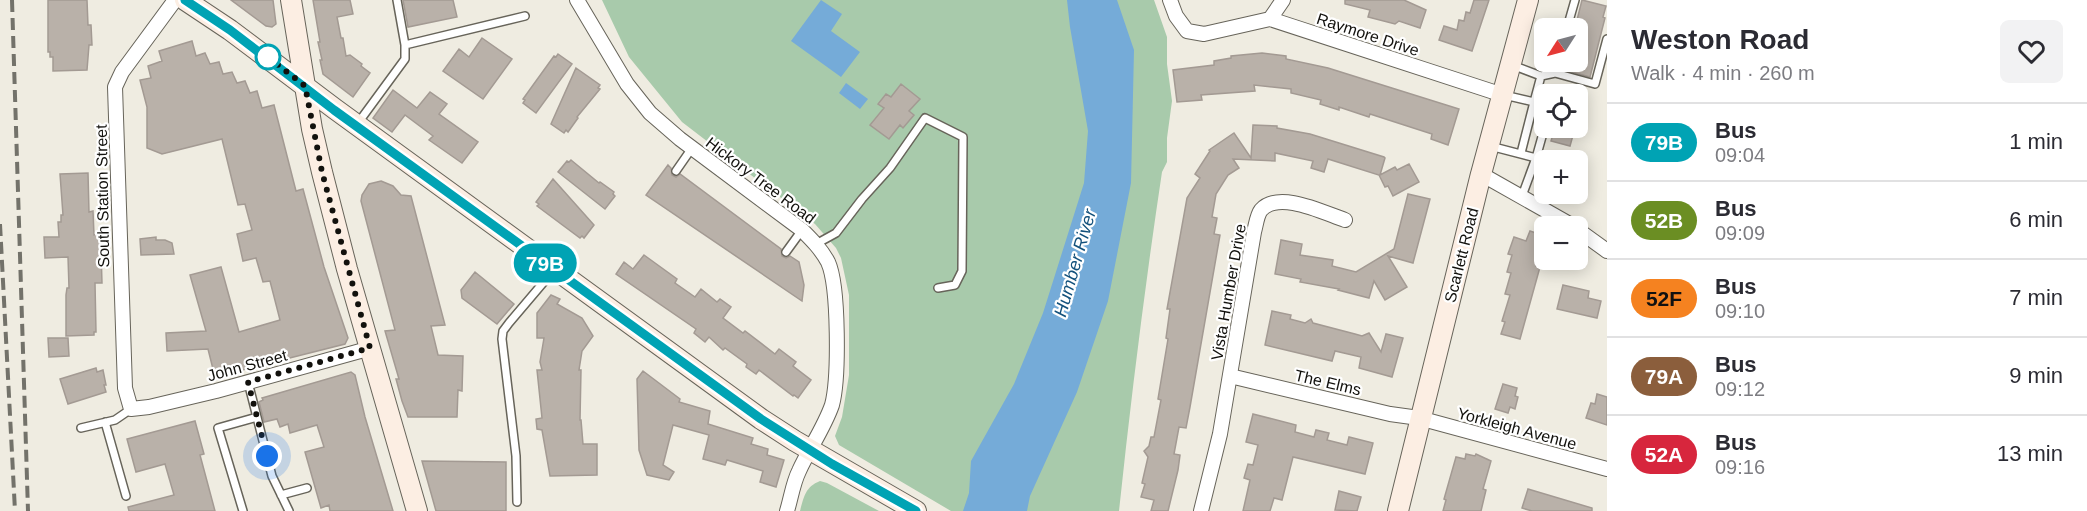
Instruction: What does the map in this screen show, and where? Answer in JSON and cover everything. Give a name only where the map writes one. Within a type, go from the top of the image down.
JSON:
[{"type":"main road","points":[[185,0],[230,30],[356,125],[736,401],[810,450],[916,511]]},
{"type":"main road","points":[[291,0],[322,172],[417,511]]},
{"type":"main road","name":"Scarlett Road","points":[[1398,511],[1419,418],[1481,174],[1528,0]]},
{"type":"street","name":"South Station Street","points":[[131,409],[125,388],[115,87],[122,72],[175,0]]},
{"type":"street","name":"Hickory Tree Road","points":[[577,0],[636,97],[661,123],[692,148],[802,230],[816,244],[828,263],[835,287],[833,402],[798,472],[787,511]]},
{"type":"street","points":[[1170,0],[1176,16],[1187,30],[1204,34],[1270,19],[1283,0]]},
{"type":"street","name":"Raymore Drive","points":[[1270,19],[1503,95]]},
{"type":"street","points":[[1481,174],[1556,216]]},
{"type":"street","name":"Vista Humber Drive","points":[[1202,511],[1220,434],[1254,232],[1260,211],[1270,202],[1286,201],[1345,220]]},
{"type":"street","points":[[1588,237],[1607,251]]},
{"type":"street","name":"John Street","points":[[131,409],[149,407],[248,382],[370,348]]},
{"type":"street","name":"The Elms","points":[[1230,376],[1390,414],[1419,418]]},
{"type":"street","name":"Yorkleigh Avenue","points":[[1419,418],[1607,470]]},
{"type":"lane","points":[[356,125],[405,59],[405,45],[397,0]]},
{"type":"lane","points":[[1570,18],[1575,0]]},
{"type":"lane","points":[[405,45],[525,16]]},
{"type":"lane","points":[[1511,65],[1541,76],[1555,73],[1595,84],[1607,39]]},
{"type":"lane","points":[[1539,84],[1541,76]]},
{"type":"lane","points":[[1503,95],[1534,102],[1521,153]]},
{"type":"lane","points":[[816,244],[836,233],[890,168],[925,118],[963,137],[963,271],[955,285],[938,288]]},
{"type":"lane","points":[[1489,146],[1534,157]]},
{"type":"lane","points":[[676,171],[692,148]]},
{"type":"lane","points":[[1522,196],[1534,163]]},
{"type":"lane","points":[[786,252],[802,230]]},
{"type":"lane","points":[[517,502],[516,456],[502,339],[503,331],[554,270]]},
{"type":"lane","points":[[248,382],[272,476],[289,511]]},
{"type":"lane","points":[[81,428],[115,420],[131,409]]},
{"type":"lane","points":[[243,511],[218,428],[257,417]]},
{"type":"lane","points":[[105,422],[126,496]]},
{"type":"lane","points":[[281,495],[307,488]]},
{"type":"green space","points":[[602,0],[1154,0],[1167,37],[1167,64],[1172,101],[1167,138],[1167,162],[1162,172],[1150,257],[1119,511],[951,511],[839,445],[835,436],[842,417],[849,375],[849,295],[841,258],[836,248],[815,224],[682,122],[629,57]]},
{"type":"green space","points":[[820,481],[879,511],[800,511],[808,489]]},
{"type":"water","points":[[821,0],[842,14],[831,31],[860,52],[841,77],[791,41]]},
{"type":"water","name":"Humber River","points":[[1067,0],[1117,0],[1134,50],[1131,183],[1108,301],[1077,392],[1030,496],[1027,511],[963,511],[969,493],[971,461],[1014,384],[1043,313],[1084,183],[1088,131]]},
{"type":"water","points":[[846,83],[868,99],[860,109],[839,93]]},
{"type":"building","points":[[48,0],[87,0],[92,45],[89,45],[87,70],[53,71],[53,57],[50,57],[50,52],[48,52]]},
{"type":"building","points":[[231,0],[273,0],[276,24],[272,27],[266,26]]},
{"type":"building","points":[[313,0],[350,0],[353,14],[337,17],[341,38],[343,38],[346,56],[350,55],[370,73],[353,97],[323,74]]},
{"type":"building","points":[[403,0],[453,0],[457,17],[408,27]]},
{"type":"building","points":[[1345,0],[1404,0],[1426,10],[1420,28],[1399,21],[1395,24],[1368,17],[1370,10],[1345,4]]},
{"type":"building","points":[[1474,0],[1489,0],[1472,51],[1439,40],[1444,26],[1457,30],[1459,20],[1464,21],[1466,12],[1470,13]]},
{"type":"building","points":[[1582,0],[1606,6],[1590,77],[1571,72],[1588,72],[1588,18],[1578,18]]},
{"type":"building","points":[[482,38],[512,59],[483,99],[443,71],[459,49],[469,57]]},
{"type":"building","points":[[192,41],[196,56],[205,53],[210,64],[219,62],[223,74],[232,72],[237,83],[245,81],[250,93],[257,91],[262,108],[274,105],[296,191],[303,189],[324,267],[348,338],[345,344],[215,377],[208,349],[167,351],[166,333],[206,331],[190,275],[221,267],[239,332],[280,320],[270,281],[263,282],[256,258],[243,261],[237,234],[252,230],[245,204],[238,205],[222,139],[162,154],[147,148],[147,107],[140,80],[151,78],[148,66],[162,61],[159,51]]},
{"type":"building","points":[[1262,53],[1286,56],[1286,59],[1328,68],[1459,109],[1448,145],[1431,139],[1432,134],[1370,114],[1369,117],[1339,107],[1339,110],[1320,104],[1321,100],[1291,93],[1291,89],[1254,85],[1255,91],[1201,95],[1202,100],[1177,102],[1173,70],[1214,65],[1214,61],[1231,58],[1231,56]]},
{"type":"building","points":[[558,54],[572,64],[536,113],[523,103],[525,100],[523,99],[554,56]]},
{"type":"building","points":[[576,68],[600,85],[598,88],[600,89],[568,132],[566,130],[564,133],[551,124]]},
{"type":"building","points":[[901,84],[920,99],[909,111],[914,115],[903,128],[900,125],[889,139],[870,125],[884,108],[878,104],[886,94],[891,97]]},
{"type":"building","points":[[393,90],[417,108],[430,92],[447,104],[439,114],[478,142],[462,163],[429,140],[433,136],[405,115],[392,132],[373,118]]},
{"type":"building","points":[[1253,125],[1277,126],[1277,128],[1310,134],[1384,157],[1380,175],[1395,167],[1397,170],[1409,164],[1419,182],[1393,196],[1379,175],[1328,159],[1324,172],[1311,168],[1313,161],[1275,153],[1275,161],[1233,159],[1239,168],[1228,175],[1216,194],[1212,217],[1217,218],[1214,234],[1220,235],[1186,428],[1179,427],[1174,454],[1180,455],[1178,470],[1168,511],[1151,511],[1154,500],[1141,497],[1148,457],[1144,451],[1149,446],[1151,437],[1154,437],[1161,400],[1158,399],[1168,339],[1166,338],[1170,309],[1167,309],[1187,198],[1200,178],[1195,174],[1209,150],[1234,133],[1251,158]]},
{"type":"building","points":[[1552,138],[1572,138],[1570,146],[1551,141]]},
{"type":"building","points":[[571,160],[614,192],[615,196],[605,209],[558,172],[567,161]]},
{"type":"building","points":[[668,165],[672,175],[676,177],[680,174],[781,249],[782,256],[786,258],[790,256],[799,262],[804,285],[802,301],[646,195]]},
{"type":"building","points":[[88,173],[89,212],[93,211],[94,235],[105,234],[106,249],[101,250],[102,283],[95,283],[96,332],[94,335],[66,336],[68,257],[45,258],[44,237],[59,237],[58,222],[61,222],[61,215],[63,215],[60,174]]},
{"type":"building","points":[[553,179],[594,225],[584,238],[582,236],[580,238],[537,206],[539,204],[536,202]]},
{"type":"building","points":[[381,181],[393,186],[401,195],[411,196],[445,325],[431,326],[438,355],[463,356],[462,391],[458,390],[457,417],[408,417],[402,401],[396,379],[399,379],[385,331],[395,330],[361,201],[369,184]]},
{"type":"building","points":[[1408,194],[1430,199],[1413,263],[1388,256],[1407,287],[1385,300],[1374,281],[1369,298],[1275,274],[1281,240],[1302,244],[1300,255],[1333,260],[1332,266],[1356,272],[1394,249]]},
{"type":"building","points":[[1530,231],[1534,232],[1534,270],[1539,270],[1520,339],[1501,334],[1505,322],[1502,321],[1510,295],[1505,294],[1511,273],[1507,272],[1512,255],[1508,254],[1514,237],[1526,241]]},
{"type":"building","points":[[156,237],[156,240],[172,243],[174,254],[141,255],[140,239]]},
{"type":"building","points":[[644,255],[677,279],[675,283],[695,297],[701,289],[717,302],[720,299],[731,307],[723,318],[743,333],[745,331],[775,354],[779,349],[796,362],[793,366],[811,380],[798,398],[759,370],[756,374],[746,367],[747,364],[725,348],[723,350],[709,337],[705,342],[694,333],[696,329],[616,274],[624,262],[633,269]]},
{"type":"building","points":[[475,272],[514,304],[497,324],[462,298],[461,290]]},
{"type":"building","points":[[1563,285],[1589,291],[1588,298],[1601,301],[1597,318],[1557,309]]},
{"type":"building","points":[[551,295],[560,299],[557,304],[582,318],[593,336],[582,351],[579,370],[581,370],[580,420],[583,444],[597,444],[597,475],[550,476],[542,430],[537,429],[536,419],[542,418],[537,370],[542,370],[540,362],[544,338],[537,338],[537,313]]},
{"type":"building","points":[[1272,311],[1291,315],[1290,319],[1305,323],[1311,319],[1313,323],[1362,336],[1369,333],[1381,352],[1386,334],[1403,338],[1392,377],[1359,368],[1361,357],[1335,351],[1332,361],[1265,345]]},
{"type":"building","points":[[48,338],[68,338],[69,356],[49,357]]},
{"type":"building","points":[[96,368],[97,372],[103,370],[106,392],[68,404],[60,379]]},
{"type":"building","points":[[643,371],[680,399],[679,402],[710,411],[708,424],[753,438],[751,444],[768,449],[767,455],[784,460],[776,487],[760,482],[763,471],[727,460],[725,465],[703,459],[709,435],[673,425],[663,465],[674,472],[669,480],[647,475],[639,450],[637,379]]},
{"type":"building","points":[[351,372],[355,375],[393,511],[330,511],[329,505],[321,508],[305,452],[324,447],[317,425],[290,433],[288,424],[280,427],[277,419],[264,422],[259,402],[263,400],[262,398]]},
{"type":"building","points":[[1503,384],[1517,388],[1515,396],[1518,397],[1515,409],[1510,407],[1508,413],[1495,409]]},
{"type":"building","points":[[1597,394],[1607,397],[1607,425],[1586,418],[1591,403],[1595,404]]},
{"type":"building","points":[[1253,414],[1296,425],[1295,432],[1314,437],[1316,430],[1329,433],[1327,440],[1347,445],[1349,437],[1373,443],[1365,474],[1293,457],[1282,500],[1274,498],[1270,511],[1243,511],[1250,480],[1244,478],[1248,464],[1253,465],[1258,445],[1246,442]]},
{"type":"building","points":[[195,421],[204,454],[200,455],[215,511],[129,511],[128,507],[174,495],[165,464],[136,472],[127,439]]},
{"type":"building","points":[[1466,454],[1475,456],[1476,454],[1491,461],[1483,489],[1486,490],[1481,511],[1443,511],[1446,500],[1444,499],[1456,457],[1465,459]]},
{"type":"building","points":[[422,461],[506,462],[506,511],[436,511]]},
{"type":"building","points":[[1528,489],[1592,508],[1592,511],[1532,511],[1522,508]]},
{"type":"building","points":[[1339,491],[1361,497],[1357,511],[1335,510]]},
{"type":"railway","points":[[12,0],[28,511]]},
{"type":"railway","points":[[0,224],[15,511]]},
{"type":"bus line","name":"79B","points":[[185,0],[272,60],[334,110],[761,419],[832,464],[916,511]]},
{"type":"route","points":[[267,456],[248,382],[370,348],[322,172],[305,86],[268,57]]}]
